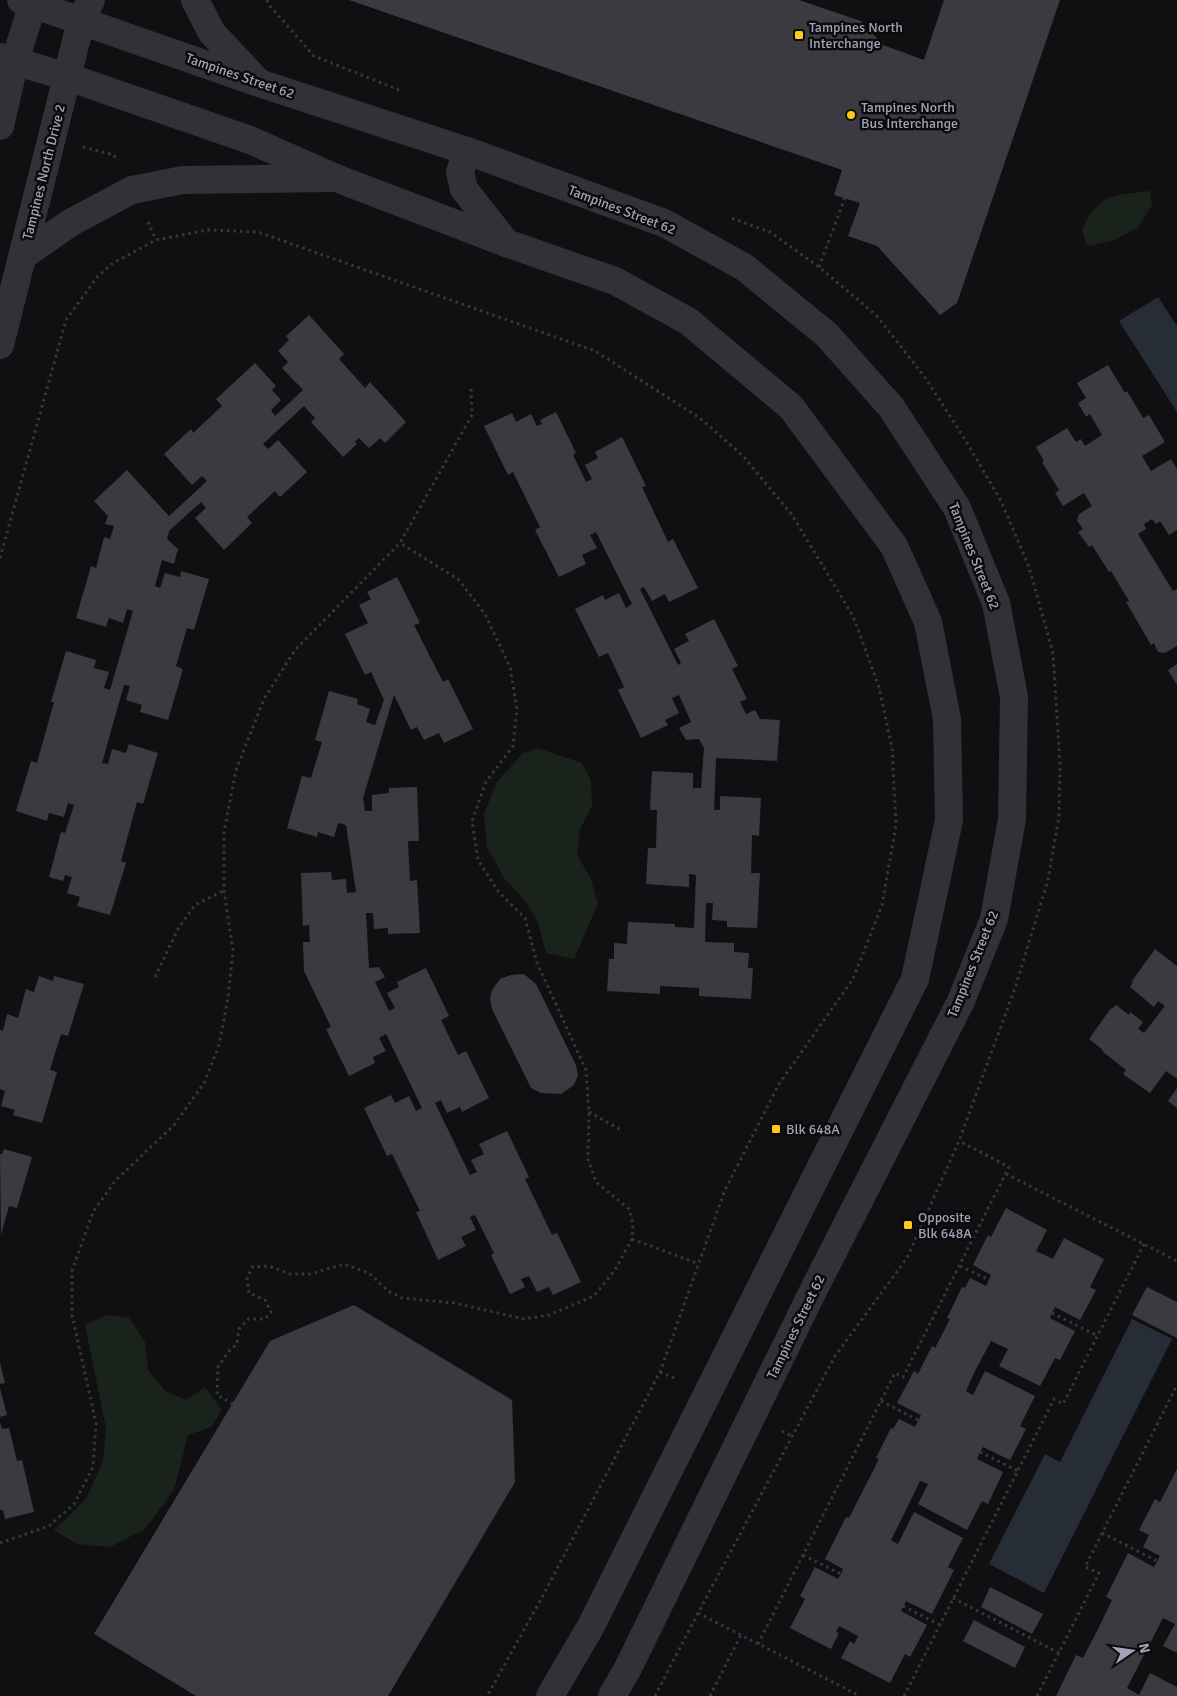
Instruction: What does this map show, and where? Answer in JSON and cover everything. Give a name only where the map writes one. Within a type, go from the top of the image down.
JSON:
[{"type":"street","points":[[195,0],[212,33],[259,83]]},
{"type":"street","points":[[0,126],[7,59],[29,1]]},
{"type":"street","name":"Tampines Street 62","points":[[29,1],[86,10],[259,83],[467,152],[664,223],[744,267],[826,335],[891,407],[957,508],[996,603],[1014,698],[1012,818],[994,919],[961,1001],[814,1291],[628,1668],[612,1696]]},
{"type":"street","name":"Tampines North Drive 2","points":[[0,344],[86,10]]},
{"type":"street","points":[[7,59],[68,76],[250,140],[336,178],[506,243],[615,281],[688,321],[791,407],[894,546],[928,622],[947,719],[949,820],[914,979],[591,1626],[550,1696]]},
{"type":"street","points":[[467,152],[460,172],[464,189],[506,243]]},
{"type":"street","points":[[24,255],[70,223],[132,190],[182,180],[336,178]]},
{"type":"path","points":[[267,0],[270,6],[314,56],[406,93]]},
{"type":"path","points":[[819,267],[845,198]]},
{"type":"path","points":[[655,1696],[835,1356],[907,1258],[959,1141],[1015,988],[1048,880],[1059,816],[1060,764],[1053,653],[1029,567],[1001,501],[964,436],[924,376],[876,315],[819,267],[770,232],[726,216]]},
{"type":"path","points":[[0,558],[66,320],[98,276],[114,263],[156,240],[208,230],[258,232],[595,351],[700,418],[742,456],[792,515],[852,616],[879,687],[892,748],[896,826],[882,905],[853,979],[779,1084],[725,1190],[660,1372],[540,1601],[487,1696]]},
{"type":"path","points":[[0,1543],[48,1526],[74,1504],[93,1467],[96,1423],[72,1315],[72,1271],[93,1212],[116,1180],[174,1125],[204,1083],[219,1045],[228,998],[233,950],[224,890],[224,832],[236,770],[264,699],[295,650],[400,542],[472,415],[471,387]]},
{"type":"path","points":[[233,1404],[218,1395],[218,1367],[228,1352],[237,1344],[238,1329],[248,1319],[265,1319],[272,1312],[265,1300],[249,1293],[247,1278],[252,1268],[269,1266],[290,1274],[312,1274],[344,1264],[369,1273],[388,1291],[402,1298],[454,1303],[524,1318],[549,1315],[594,1296],[615,1270],[632,1239],[634,1224],[629,1209],[596,1182],[588,1159],[589,1112],[586,1070],[537,963],[525,918],[498,891],[478,860],[472,821],[486,782],[512,746],[517,709],[510,667],[486,614],[458,580],[400,542]]},
{"type":"path","points":[[154,977],[179,927],[195,905],[224,890]]},
{"type":"path","points":[[589,1112],[623,1131]]},
{"type":"path","points":[[758,1644],[895,1373],[903,1378],[1009,1168],[959,1141]]},
{"type":"path","points":[[1006,1174],[1177,1261]]},
{"type":"path","points":[[632,1239],[699,1264]]},
{"type":"path","points":[[904,1696],[1054,1399],[1063,1404],[1144,1244]]},
{"type":"path","points":[[960,1266],[989,1280]]},
{"type":"path","points":[[1052,1313],[1098,1336]]},
{"type":"path","points":[[1037,1696],[1098,1574],[1085,1567],[1177,1385]]},
{"type":"path","points":[[881,1401],[918,1420]]},
{"type":"path","points":[[980,1452],[1018,1471]]},
{"type":"path","points":[[1102,1533],[1157,1561]]},
{"type":"path","points":[[803,1555],[841,1574]]},
{"type":"path","points":[[953,1598],[1059,1653]]},
{"type":"path","points":[[903,1606],[940,1625]]},
{"type":"path","points":[[698,1613],[860,1696]]},
{"type":"path","points":[[710,1696],[741,1635]]},
{"type":"shaded area","points":[[1150,191],[1152,205],[1138,227],[1113,241],[1087,246],[1082,229],[1089,217],[1102,202],[1117,195]]},
{"type":"shaded area","points":[[1158,297],[1177,326],[1177,412],[1119,321]]},
{"type":"shaded area","points":[[538,748],[582,763],[591,781],[592,806],[580,829],[577,855],[590,877],[598,903],[574,959],[546,953],[538,922],[524,899],[504,878],[487,847],[484,813],[497,782],[523,753]]},
{"type":"shaded area","points":[[106,1315],[129,1318],[145,1342],[148,1370],[165,1391],[186,1400],[205,1387],[222,1410],[211,1427],[188,1435],[174,1490],[145,1529],[110,1547],[77,1544],[54,1530],[86,1499],[103,1461],[106,1428],[85,1325]]},
{"type":"shaded area","points":[[1132,1319],[1172,1339],[1044,1593],[989,1564],[1045,1454],[1060,1462]]},
{"type":"building","name":"Tampines North Bus Interchange","points":[[349,0],[799,0],[861,21],[883,45],[924,60],[944,0],[1060,0],[957,303],[940,315],[877,246],[848,236],[860,203],[834,195],[842,170]]},
{"type":"building","points":[[309,315],[344,354],[339,359],[365,388],[370,382],[406,422],[385,443],[380,438],[369,448],[359,438],[355,442],[357,444],[343,457],[311,422],[315,418],[304,406],[263,444],[268,449],[278,440],[307,472],[280,497],[275,491],[247,517],[252,523],[224,550],[195,518],[206,508],[201,502],[169,531],[167,539],[178,549],[174,564],[162,560],[155,586],[160,588],[165,573],[180,577],[181,571],[209,579],[194,630],[187,628],[176,666],[183,669],[168,720],[140,712],[142,705],[126,700],[130,686],[124,685],[102,763],[108,764],[112,749],[126,753],[129,744],[158,753],[143,804],[137,802],[121,861],[126,863],[110,915],[77,906],[80,897],[67,893],[72,877],[65,875],[63,881],[49,877],[61,832],[65,833],[74,805],[68,803],[64,817],[49,813],[47,821],[16,811],[31,761],[37,763],[54,702],[51,702],[66,651],[96,660],[94,668],[109,672],[104,688],[110,690],[133,611],[127,609],[123,623],[109,618],[106,627],[76,618],[91,566],[96,568],[104,537],[110,539],[114,526],[105,524],[108,516],[94,501],[127,470],[169,516],[207,481],[202,476],[192,485],[164,454],[191,429],[193,433],[222,406],[216,399],[255,363],[276,386],[272,390],[281,400],[271,410],[275,416],[303,390],[282,368],[288,362],[278,351],[289,340],[286,336]]},
{"type":"building","points":[[1108,365],[1125,393],[1127,391],[1143,418],[1149,415],[1165,442],[1142,456],[1151,471],[1171,459],[1177,469],[1177,530],[1169,535],[1160,521],[1156,524],[1152,519],[1144,524],[1146,529],[1138,534],[1173,591],[1177,589],[1177,646],[1165,653],[1158,652],[1154,643],[1151,645],[1126,602],[1129,601],[1111,571],[1109,572],[1092,545],[1089,547],[1078,532],[1083,529],[1077,521],[1079,514],[1092,506],[1084,493],[1063,506],[1055,493],[1059,490],[1042,462],[1044,461],[1036,447],[1067,428],[1076,442],[1081,439],[1085,446],[1102,435],[1090,414],[1086,417],[1078,403],[1086,398],[1077,383]]},
{"type":"building","points":[[556,412],[576,453],[573,455],[586,482],[592,479],[585,465],[598,458],[595,452],[622,437],[646,486],[642,487],[668,542],[673,539],[698,588],[669,602],[665,594],[652,601],[644,587],[640,589],[678,665],[681,663],[674,649],[689,641],[685,634],[714,619],[738,666],[732,669],[747,699],[740,702],[746,714],[755,710],[760,719],[780,720],[777,761],[716,758],[714,810],[720,810],[720,796],[761,798],[759,836],[752,835],[751,873],[760,873],[757,928],[727,927],[727,921],[712,920],[713,903],[706,903],[705,942],[734,943],[734,952],[749,953],[748,968],[753,968],[751,999],[699,996],[699,988],[660,986],[660,994],[607,991],[609,959],[614,959],[614,943],[627,944],[628,922],[675,924],[675,927],[694,928],[696,875],[689,874],[689,887],[646,884],[648,848],[656,848],[657,810],[650,810],[652,771],[693,773],[693,788],[701,788],[704,748],[699,739],[686,740],[679,728],[691,722],[679,695],[672,698],[679,713],[665,720],[668,725],[641,738],[618,690],[624,687],[608,653],[599,657],[575,609],[603,595],[605,600],[619,593],[626,608],[632,604],[596,532],[590,535],[597,548],[582,555],[586,564],[559,577],[535,530],[540,527],[513,472],[508,475],[484,426],[512,413],[516,422],[531,414],[537,426],[542,424],[540,420]]},
{"type":"building","points":[[397,577],[420,623],[414,625],[443,682],[448,679],[473,729],[444,743],[439,733],[424,740],[417,727],[411,730],[394,695],[363,798],[365,811],[372,811],[372,795],[389,793],[389,788],[417,787],[419,841],[408,841],[410,881],[417,880],[420,933],[388,934],[388,928],[374,929],[373,913],[366,913],[369,968],[379,967],[385,977],[375,982],[389,1011],[395,1008],[387,993],[399,987],[397,982],[426,968],[449,1016],[441,1020],[458,1055],[466,1051],[489,1098],[462,1112],[460,1107],[447,1113],[441,1100],[435,1103],[470,1175],[477,1172],[471,1160],[484,1154],[479,1144],[507,1131],[529,1177],[525,1179],[552,1235],[557,1233],[581,1282],[553,1295],[549,1287],[537,1292],[529,1276],[521,1279],[525,1287],[510,1294],[491,1255],[494,1253],[475,1215],[470,1217],[476,1230],[461,1237],[466,1246],[438,1260],[416,1212],[420,1211],[392,1154],[387,1156],[364,1108],[391,1095],[395,1103],[409,1096],[416,1111],[422,1108],[386,1034],[379,1038],[386,1051],[373,1057],[375,1063],[349,1076],[326,1029],[331,1027],[304,971],[303,942],[310,942],[309,925],[303,926],[301,873],[331,872],[332,880],[346,879],[347,893],[356,892],[346,825],[338,823],[334,837],[318,832],[317,837],[287,828],[302,776],[311,778],[322,742],[315,740],[329,691],[358,699],[357,704],[370,709],[366,722],[375,725],[384,700],[371,672],[365,675],[345,634],[368,623],[359,605],[371,599],[367,592]]},
{"type":"building","points":[[1177,664],[1177,685],[1168,670]]},
{"type":"building","points":[[1155,949],[1177,966],[1177,1079],[1166,1071],[1150,1093],[1123,1074],[1126,1070],[1089,1039],[1111,1008],[1116,1005],[1129,1015],[1130,1012],[1143,1022],[1138,1029],[1144,1033],[1165,1006],[1158,1001],[1154,1007],[1130,987],[1132,981]]},
{"type":"building","points":[[524,974],[536,984],[576,1065],[578,1075],[574,1085],[561,1094],[541,1093],[531,1088],[492,1009],[490,1000],[492,990],[500,979],[511,975]]},
{"type":"building","points":[[39,976],[53,981],[54,976],[84,984],[68,1036],[61,1034],[50,1070],[57,1072],[42,1123],[13,1115],[15,1110],[1,1106],[5,1091],[0,1089],[0,1030],[3,1031],[7,1014],[18,1018],[26,989],[34,992]]},
{"type":"building","points":[[1177,1088],[1177,1108],[1168,1101]]},
{"type":"building","points":[[4,1149],[32,1157],[17,1208],[9,1206],[1,1235],[0,1154],[2,1154]]},
{"type":"building","points":[[1006,1208],[1047,1230],[1036,1251],[1053,1259],[1064,1238],[1104,1259],[1090,1287],[1096,1290],[1080,1320],[1055,1307],[1050,1318],[1075,1331],[1060,1360],[1055,1358],[1040,1386],[999,1366],[1008,1349],[991,1341],[976,1369],[966,1391],[973,1395],[985,1371],[1035,1396],[1020,1426],[1026,1429],[1010,1460],[983,1447],[980,1452],[977,1459],[1003,1472],[988,1504],[982,1501],[967,1530],[918,1504],[928,1484],[920,1481],[891,1540],[898,1544],[914,1512],[963,1538],[948,1567],[954,1570],[932,1614],[906,1601],[901,1611],[927,1625],[910,1657],[905,1654],[890,1683],[841,1658],[850,1641],[854,1644],[858,1636],[839,1626],[836,1632],[839,1633],[831,1649],[790,1628],[805,1599],[800,1596],[815,1567],[838,1579],[841,1574],[843,1569],[825,1559],[846,1517],[849,1518],[879,1459],[876,1458],[891,1428],[893,1429],[899,1419],[915,1427],[921,1415],[897,1403],[914,1371],[918,1374],[932,1346],[935,1348],[950,1319],[947,1318],[962,1287],[965,1288],[970,1278],[986,1286],[991,1275],[973,1265],[988,1235],[991,1237]]},
{"type":"building","points":[[1147,1287],[1177,1302],[1177,1338],[1132,1315]]},
{"type":"building","points":[[354,1305],[512,1400],[515,1482],[388,1696],[196,1696],[94,1634],[270,1341]]},
{"type":"building","points":[[0,1363],[5,1383],[0,1384]]},
{"type":"building","points":[[0,1388],[7,1415],[0,1417]]},
{"type":"building","points":[[0,1422],[2,1429],[9,1428],[17,1461],[22,1460],[34,1512],[5,1519],[3,1510],[0,1510]]},
{"type":"building","points":[[1177,1469],[1177,1653],[1163,1646],[1175,1624],[1163,1618],[1127,1688],[1139,1695],[1150,1673],[1177,1687],[1177,1696],[1056,1696],[1076,1655],[1083,1658],[1098,1629],[1112,1600],[1106,1597],[1128,1553],[1154,1567],[1160,1556],[1143,1547],[1149,1535],[1139,1530],[1155,1499],[1160,1502]]},
{"type":"building","points":[[990,1587],[1043,1614],[1032,1634],[981,1607]]},
{"type":"building","points":[[974,1620],[1025,1647],[1015,1668],[963,1641]]},
{"type":"place","name":"Tampines North Interchange","points":[[799,35]]},
{"type":"place","name":"Tampines North Bus Interchange","points":[[851,115]]},
{"type":"place","name":"Blk 648A","points":[[776,1129]]},
{"type":"place","name":"Opposite Blk 648A","points":[[908,1225]]}]
